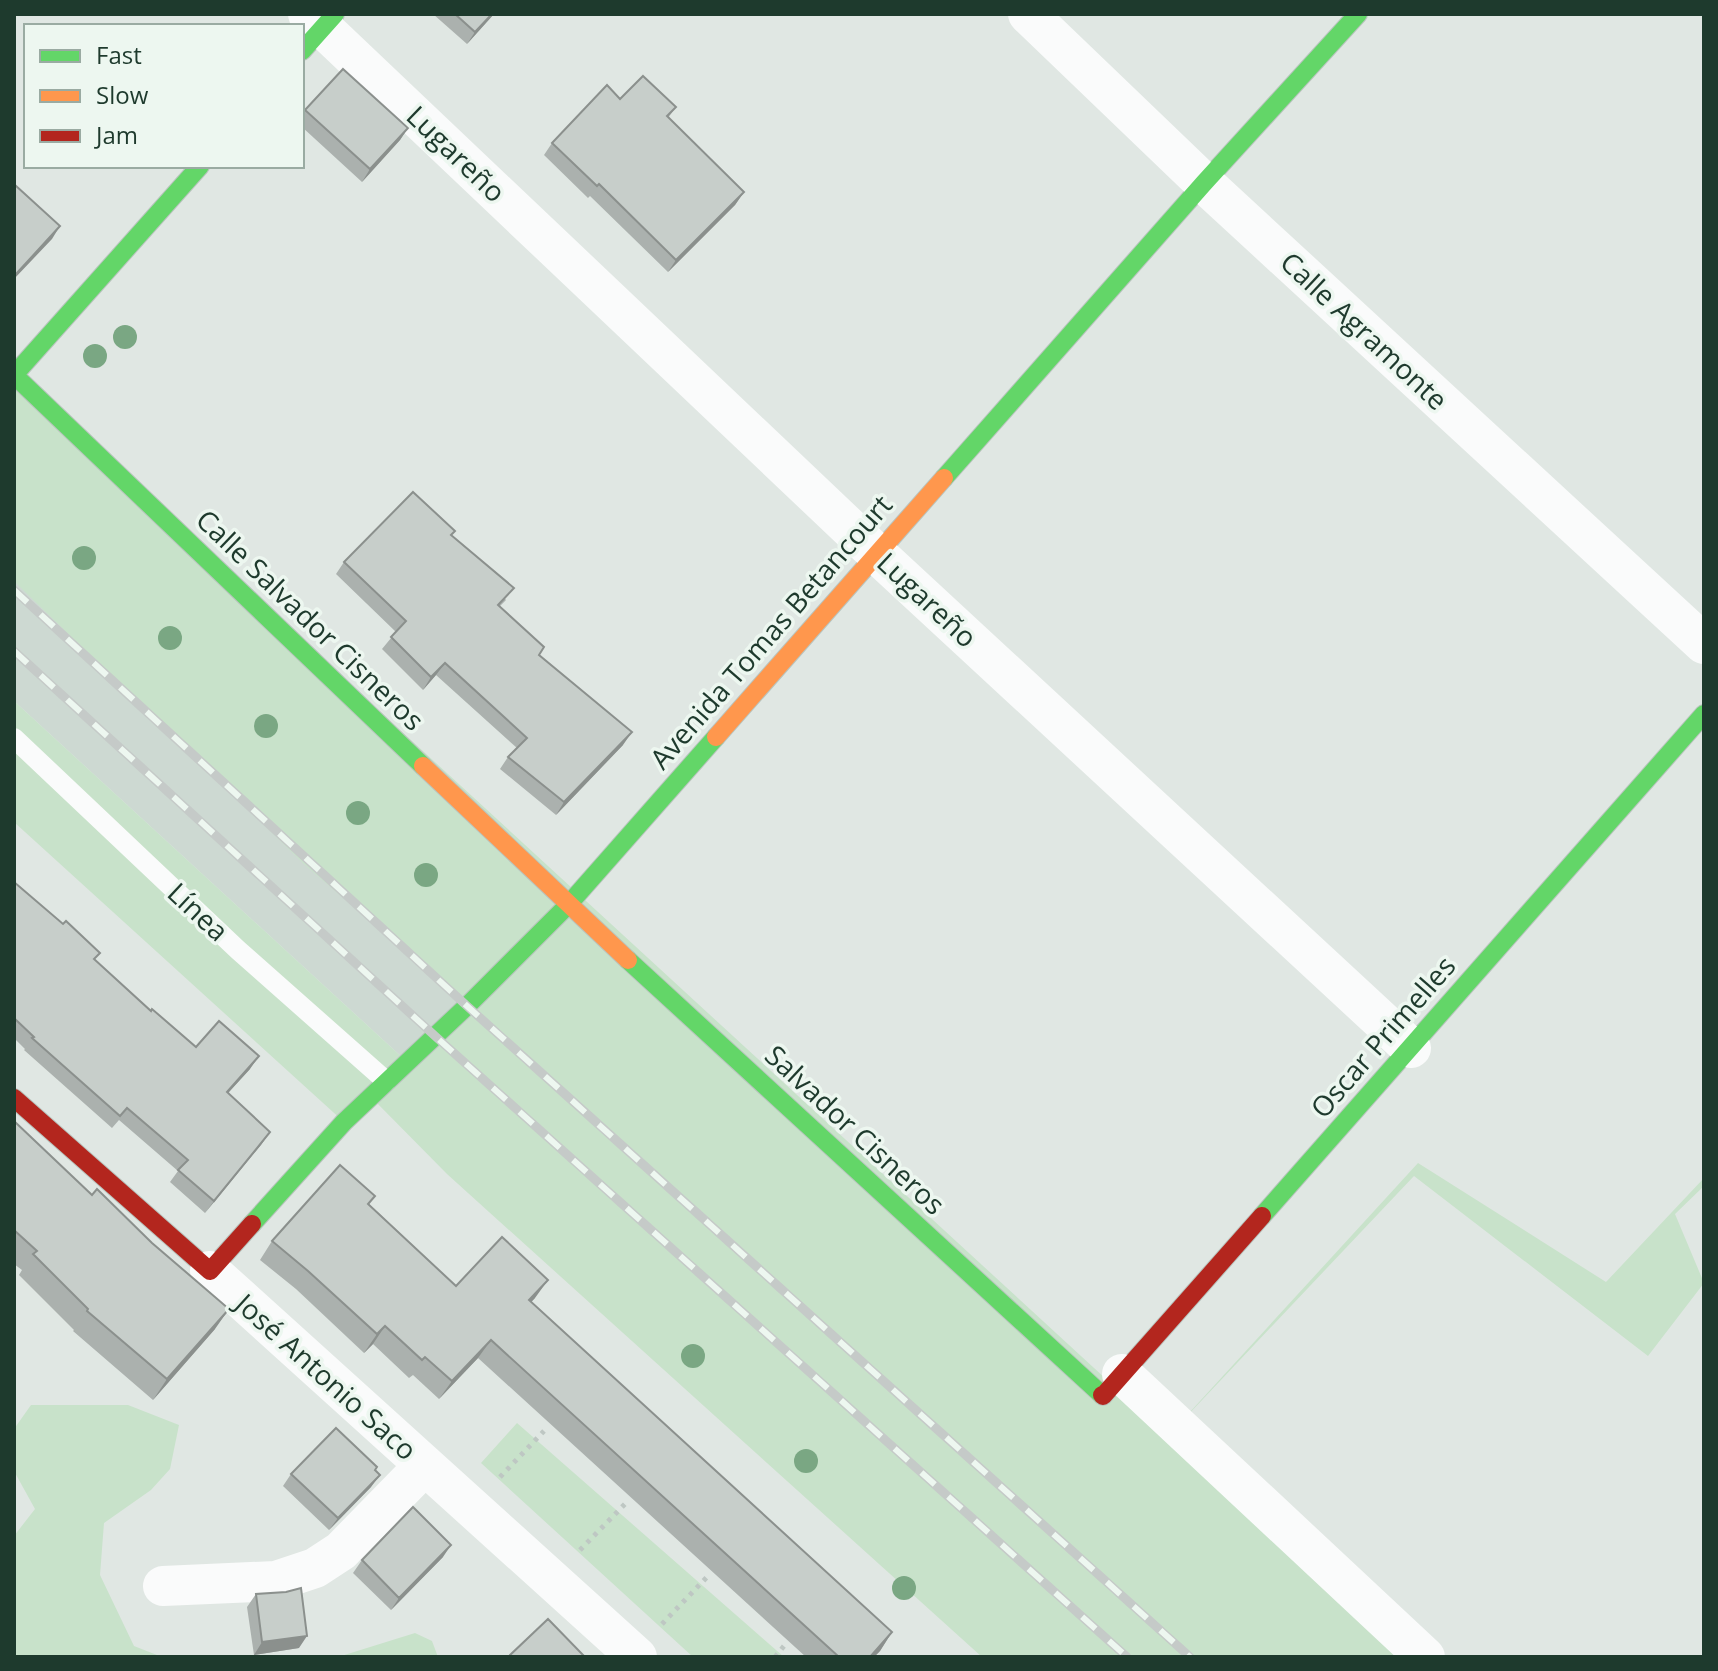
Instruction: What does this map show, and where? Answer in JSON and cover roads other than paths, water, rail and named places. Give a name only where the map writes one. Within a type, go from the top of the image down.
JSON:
[{"type":"street","name":"Calle Agramonte","points":[[1028,14],[1204,183],[1704,644]]},
{"type":"street","name":"Avenida Tomas Betancourt","points":[[210,1271],[344,1122],[568,905],[1204,183],[1358,14]]},
{"type":"street","name":"Lugareño","points":[[317,27],[877,554],[1411,1048]]},
{"type":"street","points":[[14,375],[198,168]]},
{"type":"street","name":"Calle Salvador Cisneros","points":[[14,375],[568,905]]},
{"type":"street","name":"Oscar Primelles","points":[[1113,1385],[1704,714]]},
{"type":"street","name":"Salvador Cisneros","points":[[568,905],[1113,1385]]},
{"type":"street","name":"José Antonio Saco","points":[[14,1098],[635,1655]]},
{"type":"street","points":[[1113,1385],[1425,1657]]},
{"type":"street","points":[[163,1586],[276,1581],[315,1568],[341,1551],[424,1466]]},
{"type":"lane","name":"Línea","points":[[14,738],[238,950],[386,1081]]},
{"type":"railway","points":[[14,590],[467,1006],[1190,1657]]},
{"type":"railway","points":[[14,651],[435,1036],[1127,1657]]}]
